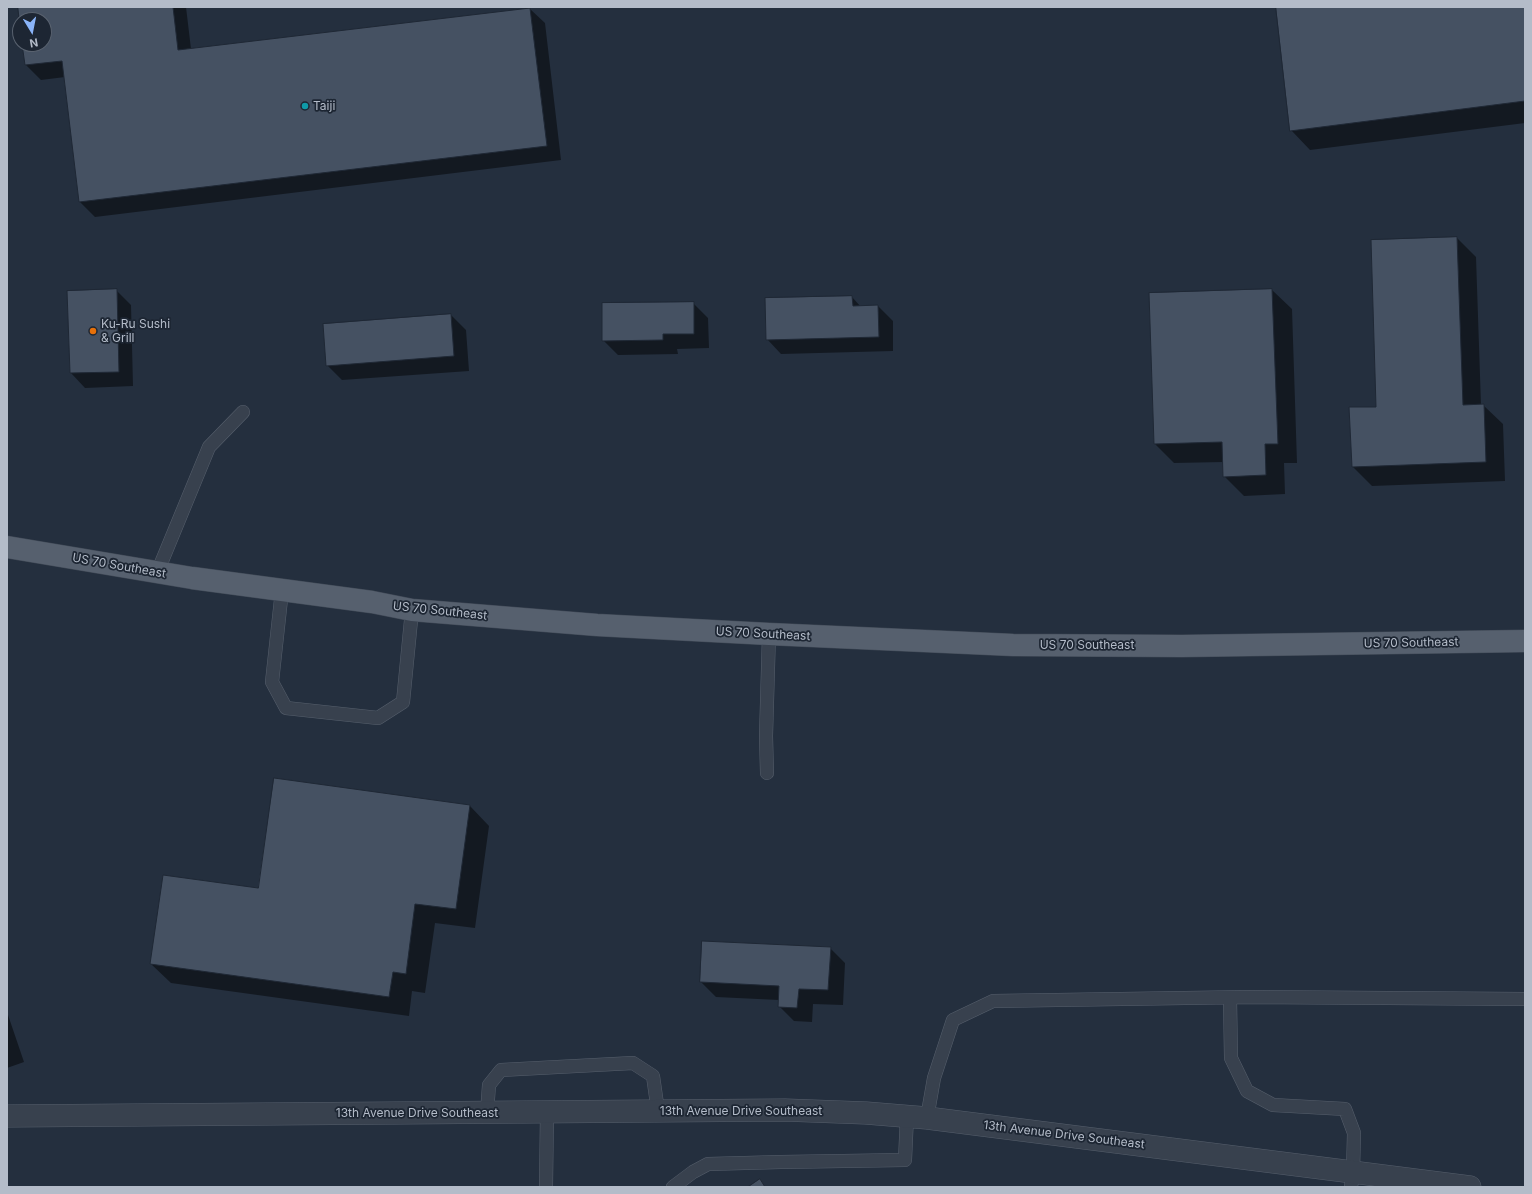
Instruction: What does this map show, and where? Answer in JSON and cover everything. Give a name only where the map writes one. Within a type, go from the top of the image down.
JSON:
[{"type":"main road","name":"US 70 Southeast","points":[[8,545],[157,573],[372,602],[412,610],[597,625],[1013,644],[1159,646],[1321,645],[1525,641]]},
{"type":"street","name":"13th Avenue Drive Southeast","points":[[7,1116],[785,1110],[866,1113],[917,1117],[1352,1179],[1470,1187]]},
{"type":"lane","points":[[157,573],[209,447],[243,412]]},
{"type":"lane","points":[[282,590],[272,682],[286,708],[378,718],[403,702],[412,610]]},
{"type":"lane","points":[[767,773],[766,736],[769,634]]},
{"type":"lane","points":[[673,1187],[693,1172],[708,1164],[905,1160],[917,1117],[934,1078],[953,1020],[992,1000],[1230,998],[1525,999]]},
{"type":"lane","points":[[1230,998],[1231,1058],[1247,1091],[1273,1105],[1345,1109],[1354,1133],[1352,1179]]},
{"type":"lane","points":[[487,1112],[489,1085],[501,1070],[633,1063],[653,1076],[658,1111]]},
{"type":"lane","points":[[546,1187],[547,1112]]},
{"type":"building","name":"Taiji","points":[[18,7],[173,7],[178,50],[530,8],[547,146],[79,202],[62,61],[25,65],[23,52],[52,52],[52,12],[19,12]]},
{"type":"building","points":[[1276,7],[1525,7],[1525,101],[1290,131]]},
{"type":"building","points":[[1457,237],[1463,405],[1484,404],[1486,462],[1352,467],[1349,407],[1376,407],[1371,240]]},
{"type":"building","name":"Ku-Ru Sushi & Grill","points":[[117,289],[119,372],[70,373],[67,291]]},
{"type":"building","points":[[1272,289],[1278,444],[1265,444],[1266,475],[1223,477],[1222,442],[1154,444],[1149,293]]},
{"type":"building","points":[[852,296],[853,306],[878,305],[879,337],[766,340],[765,298]]},
{"type":"building","points":[[694,302],[694,334],[663,334],[663,340],[602,341],[602,303]]},
{"type":"building","points":[[451,314],[454,356],[326,366],[323,324]]},
{"type":"building","points":[[274,778],[470,805],[456,909],[415,904],[406,974],[393,972],[389,997],[150,964],[163,875],[258,888]]},
{"type":"building","points":[[702,941],[831,947],[828,990],[799,989],[797,1008],[778,1007],[779,986],[700,982]]},
{"type":"building","points":[[760,1179],[765,1187],[748,1187]]},
{"type":"place","name":"Taiji","points":[[305,106]]},
{"type":"place","name":"Ku-Ru Sushi & Grill","points":[[93,331]]}]
